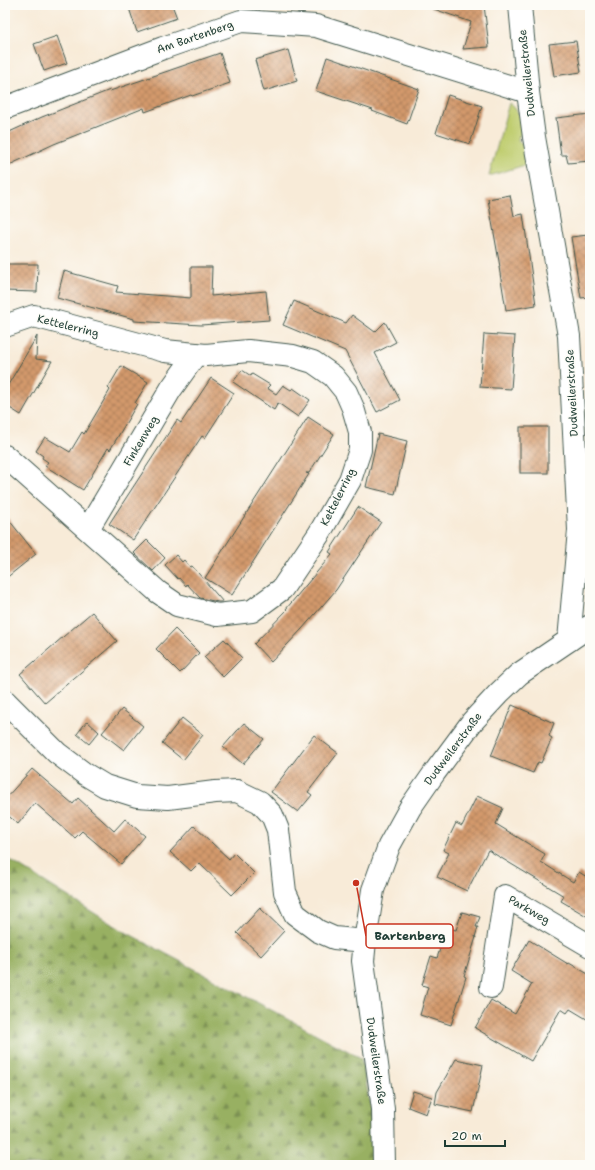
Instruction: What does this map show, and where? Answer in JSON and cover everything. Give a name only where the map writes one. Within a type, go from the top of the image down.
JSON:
[{"type":"street","name":"Dudweilerstraße","points":[[384,1165],[383,1110],[363,961],[373,890],[389,846],[410,808],[472,722],[519,674],[569,640],[579,530],[569,336],[539,166],[528,92],[520,5]]},
{"type":"street","name":"Am Bartenberg","points":[[5,108],[163,48],[241,21],[316,26],[528,92]]},
{"type":"street","name":"Kettelerring","points":[[5,326],[34,316],[165,350],[206,355],[248,351],[293,356],[313,362],[333,376],[346,392],[353,408],[360,432],[360,450],[350,480],[319,534],[282,589],[252,611],[217,615],[177,605],[158,592],[5,456]]},
{"type":"street","name":"Finkenweg","points":[[88,529],[171,389],[196,354]]},
{"type":"street","points":[[569,640],[590,626]]},
{"type":"street","points":[[5,701],[57,753],[85,774],[105,786],[138,796],[168,798],[237,791],[260,802],[272,815],[278,830],[285,892],[295,914],[318,931],[334,938],[365,941]]},
{"type":"street","name":"Parkweg","points":[[491,987],[505,896],[590,946]]},
{"type":"green space","points":[[509,103],[516,109],[519,116],[522,133],[518,140],[524,145],[527,160],[524,161],[525,165],[489,176]]},
{"type":"green space","points":[[5,857],[118,928],[361,1058],[371,1111],[373,1152],[371,1165],[5,1165]]},
{"type":"building","points":[[128,5],[172,5],[177,18],[137,32]]},
{"type":"building","points":[[431,5],[484,5],[489,47],[463,49],[471,22],[431,8]]},
{"type":"building","points":[[57,36],[67,63],[44,71],[34,44]]},
{"type":"building","points":[[576,41],[581,72],[554,76],[549,44]]},
{"type":"building","points":[[288,50],[297,81],[264,91],[255,60]]},
{"type":"building","points":[[220,53],[230,83],[192,96],[191,95],[145,112],[144,108],[54,144],[5,167],[5,134],[42,117],[110,90]]},
{"type":"building","points":[[327,57],[419,89],[407,124],[372,111],[373,110],[316,91]]},
{"type":"building","points":[[448,95],[482,106],[470,144],[436,133]]},
{"type":"building","points":[[590,114],[590,161],[568,163],[566,155],[561,155],[556,118]]},
{"type":"building","points":[[510,195],[514,216],[523,214],[536,305],[506,310],[488,199]]},
{"type":"building","points":[[588,235],[590,249],[590,297],[581,298],[571,237]]},
{"type":"building","points":[[5,264],[38,264],[37,292],[5,291]]},
{"type":"building","points":[[191,267],[212,267],[211,296],[266,291],[269,320],[201,325],[134,321],[134,319],[57,298],[64,271],[118,286],[116,292],[191,298]]},
{"type":"building","points":[[294,301],[346,323],[352,315],[375,332],[385,322],[396,342],[375,353],[400,400],[377,412],[345,351],[283,325]]},
{"type":"building","points":[[484,334],[515,336],[511,389],[480,387]]},
{"type":"building","points":[[37,336],[36,359],[52,361],[21,415],[5,405],[5,390]]},
{"type":"building","points":[[121,366],[148,382],[110,450],[108,448],[83,490],[45,466],[48,462],[36,451],[45,437],[70,452],[82,432],[84,434],[110,390],[108,388]]},
{"type":"building","points":[[242,370],[270,385],[267,388],[276,394],[283,385],[291,390],[293,388],[310,400],[298,417],[278,403],[274,410],[233,382]]},
{"type":"building","points":[[211,378],[234,393],[205,438],[202,436],[133,540],[109,524],[177,420],[181,423]]},
{"type":"building","points":[[308,417],[334,434],[309,473],[306,473],[309,474],[232,595],[205,578]]},
{"type":"building","points":[[520,427],[548,427],[548,473],[520,473]]},
{"type":"building","points":[[378,434],[407,441],[395,494],[366,487]]},
{"type":"building","points":[[358,507],[381,522],[336,590],[271,662],[254,644],[287,610],[286,609],[332,554],[329,552]]},
{"type":"building","points":[[5,515],[36,554],[5,579]]},
{"type":"building","points":[[147,540],[165,558],[153,571],[134,553]]},
{"type":"building","points":[[176,555],[182,562],[184,560],[190,567],[192,566],[223,602],[200,598],[187,584],[186,586],[179,578],[178,579],[165,565]]},
{"type":"building","points":[[92,612],[117,641],[45,703],[20,674]]},
{"type":"building","points":[[175,629],[199,653],[180,673],[156,649]]},
{"type":"building","points":[[224,639],[242,658],[223,677],[204,657]]},
{"type":"building","points":[[512,705],[554,723],[549,736],[552,738],[541,763],[538,762],[533,773],[491,756]]},
{"type":"building","points":[[122,709],[143,726],[124,750],[102,733]]},
{"type":"building","points":[[182,718],[203,735],[183,760],[162,743]]},
{"type":"building","points":[[87,721],[99,732],[89,744],[77,734]]},
{"type":"building","points":[[244,723],[264,739],[243,764],[223,747]]},
{"type":"building","points":[[314,735],[338,753],[308,792],[312,795],[298,812],[271,792]]},
{"type":"building","points":[[32,769],[73,804],[78,798],[114,831],[125,819],[145,836],[121,864],[82,831],[75,838],[35,803],[18,824],[5,813],[5,799]]},
{"type":"building","points":[[477,796],[503,808],[496,824],[545,854],[541,862],[573,882],[579,872],[590,879],[590,918],[561,901],[564,896],[488,850],[467,891],[437,877],[449,853],[443,850],[456,823],[462,826]]},
{"type":"building","points":[[194,826],[229,859],[234,853],[254,873],[232,895],[199,863],[191,871],[170,852]]},
{"type":"building","points":[[260,908],[284,931],[261,956],[237,933]]},
{"type":"building","points":[[462,912],[480,917],[476,927],[478,927],[476,937],[464,976],[466,977],[451,1025],[420,1015],[428,987],[422,985],[431,956],[437,958],[447,928],[456,930]]},
{"type":"building","points":[[529,940],[568,964],[569,963],[590,975],[590,1021],[570,1009],[567,1013],[561,1009],[531,1061],[475,1028],[491,1000],[515,1014],[532,984],[511,971]]},
{"type":"building","points":[[456,1059],[483,1065],[473,1112],[435,1104],[437,1092]]},
{"type":"building","points":[[413,1091],[432,1097],[426,1114],[408,1107]]},
{"type":"place","name":"Bartenberg","points":[[356,883]]}]
